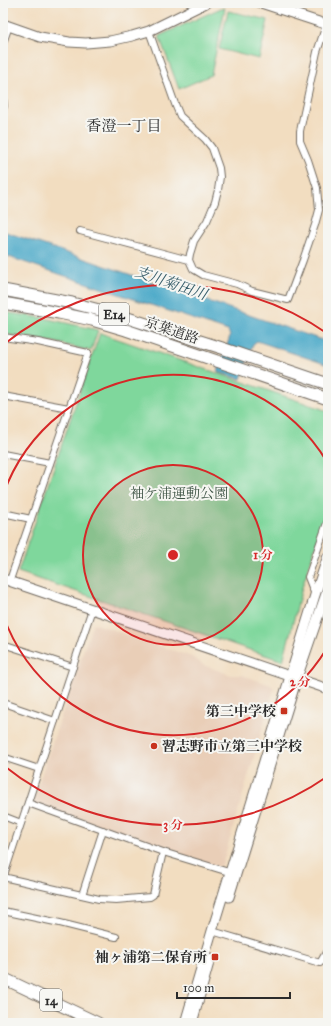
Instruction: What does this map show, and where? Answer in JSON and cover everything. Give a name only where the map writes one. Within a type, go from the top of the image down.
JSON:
[{"type":"highway","name":"京葉道路","points":[[3,290],[72,302],[115,314],[253,358],[328,384]]},
{"type":"highway","name":"京葉道路","points":[[3,303],[92,320],[126,330],[328,399]]},
{"type":"highway","name":"14","points":[[3,978],[98,1023]]},
{"type":"street","points":[[3,43],[6,25],[40,36],[69,42],[86,43],[110,41],[149,31],[206,3]]},
{"type":"street","points":[[149,31],[180,116],[205,139],[212,148],[219,168],[220,178],[215,202],[207,221],[194,242],[190,254],[193,269],[203,275],[237,284],[252,291],[288,300],[319,210],[318,188],[300,141],[300,131],[316,52],[327,25],[262,3]]},
{"type":"street","points":[[3,97],[3,109]]},
{"type":"street","points":[[80,231],[190,260]]},
{"type":"street","points":[[3,337],[38,342],[88,353],[50,464],[6,579],[328,689]]},
{"type":"street","points":[[3,396],[69,408]]},
{"type":"street","points":[[3,454],[50,464]]},
{"type":"street","points":[[3,513],[30,519]]},
{"type":"street","points":[[315,595],[308,577],[328,520]]},
{"type":"street","points":[[185,1023],[215,932],[293,677],[315,595],[328,556]]},
{"type":"street","points":[[293,677],[328,589]]},
{"type":"street","points":[[92,609],[3,878],[99,899],[116,900],[150,897],[153,895],[163,852]]},
{"type":"street","points":[[3,644],[73,667]]},
{"type":"street","points":[[3,703],[55,721]]},
{"type":"street","points":[[3,757],[39,769]]},
{"type":"street","points":[[28,803],[163,852],[233,873]]},
{"type":"street","points":[[3,816],[21,823]]},
{"type":"street","points":[[82,895],[103,830]]},
{"type":"street","points":[[3,911],[116,937]]},
{"type":"street","points":[[215,932],[320,963],[328,949]]},
{"type":"street","points":[[192,1023],[215,932]]},
{"type":"shaded area","name":"習志野市立第三中学校","points":[[93,623],[192,657],[203,665],[231,675],[242,675],[271,685],[274,689],[222,865],[218,867],[33,805],[32,802]]},
{"type":"green space","points":[[221,8],[225,8],[211,75],[179,89],[159,36]]},
{"type":"green space","points":[[228,11],[268,20],[259,59],[219,49]]},
{"type":"green space","points":[[3,312],[43,318],[98,330],[91,351],[54,342],[3,334]]},
{"type":"green space","name":"袖ケ浦運動公園","points":[[100,333],[328,411],[328,509],[303,584],[283,661],[18,572]]},
{"type":"water","points":[[3,231],[328,342],[328,365],[257,341],[253,344],[241,379],[218,372],[230,336],[228,331],[3,255]]},
{"type":"place","name":"第三中学校","points":[[284,711]]},
{"type":"place","name":"習志野市立第三中学校","points":[[154,746]]},
{"type":"place","name":"袖ヶ浦第二保育所","points":[[215,957]]},
{"type":"district","name":"香澄一丁目","points":[[124,126]]},
{"type":"water label","name":"支川菊田川","points":[[171,283]]}]
